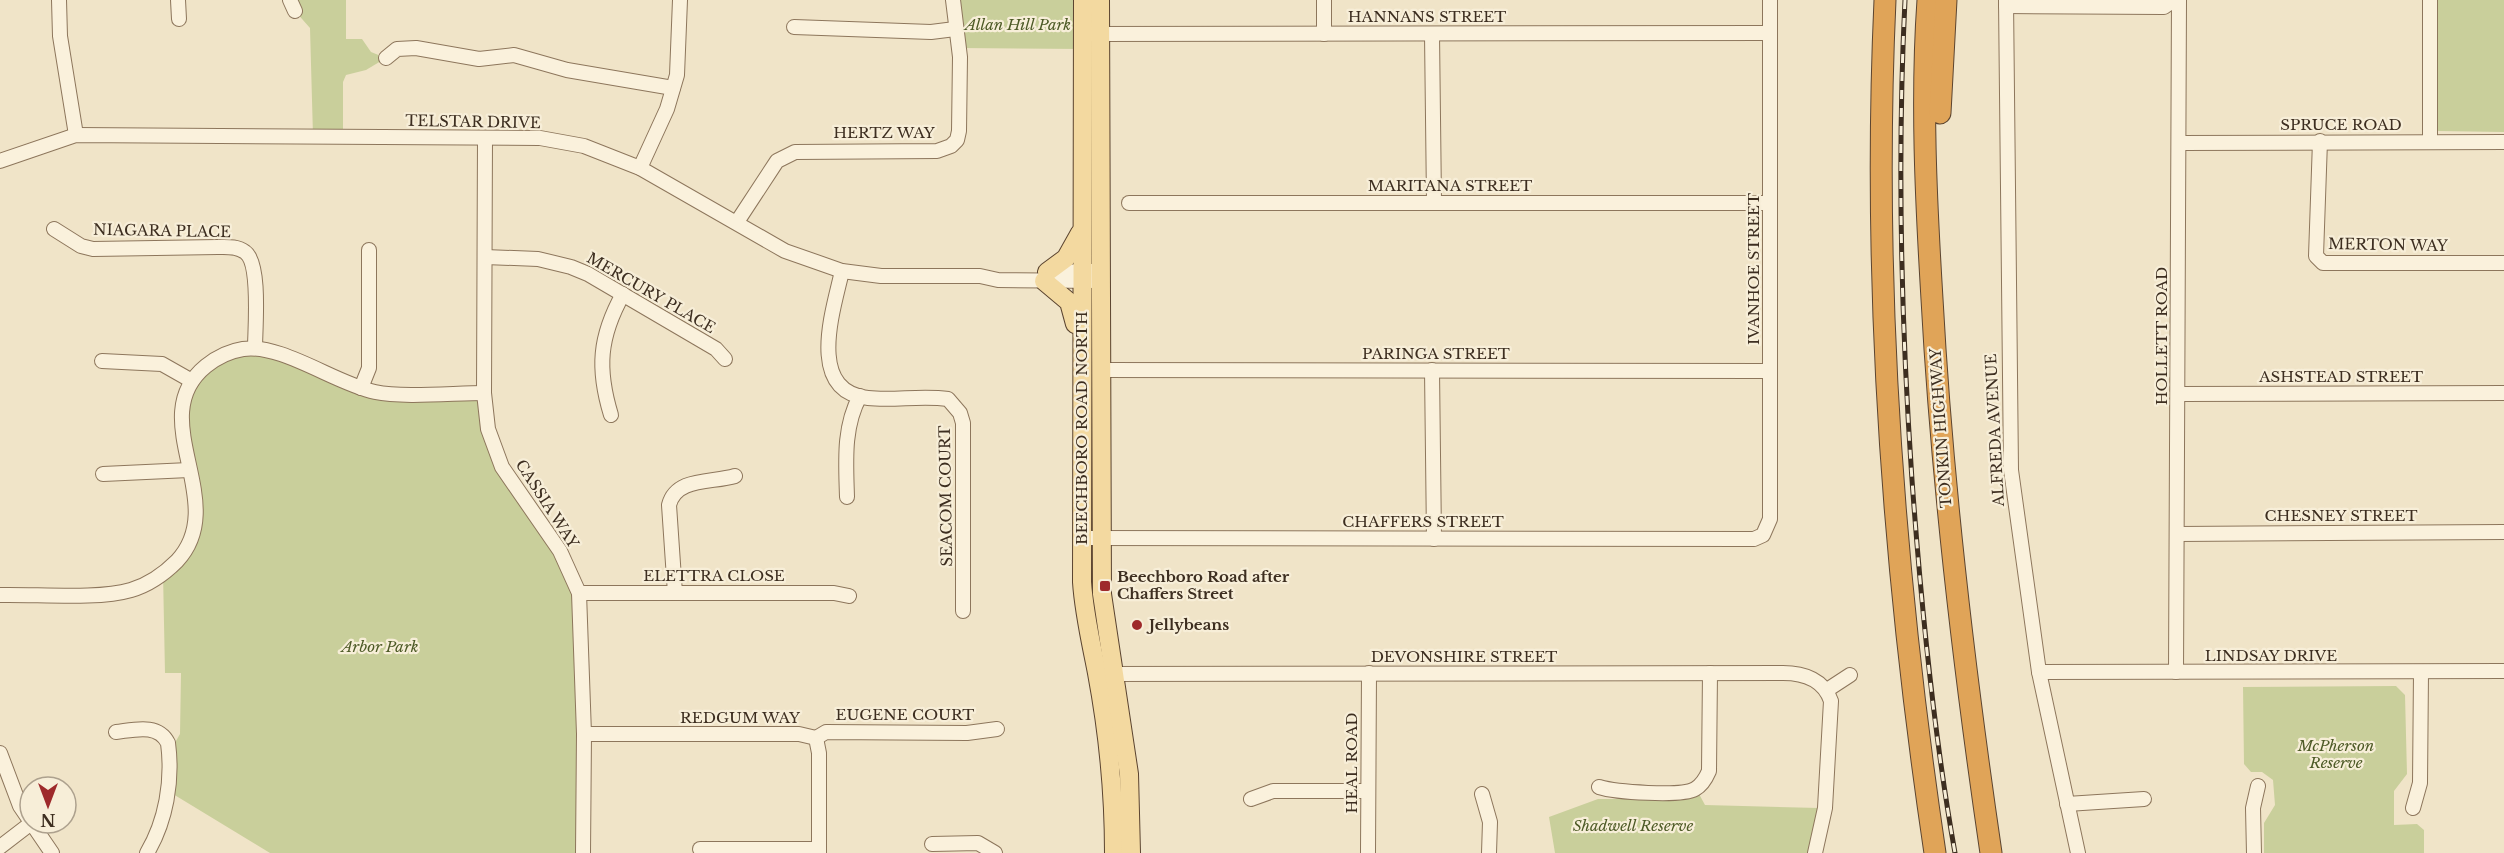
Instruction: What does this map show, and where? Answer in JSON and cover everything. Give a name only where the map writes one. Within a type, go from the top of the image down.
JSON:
[{"type":"highway","points":[[1883,0],[1881,210],[1887,388],[1906,624],[1935,853]]},
{"type":"highway","name":"TONKIN HIGHWAY","points":[[1928,0],[1927,199],[1934,338],[1950,541],[1990,853]]},
{"type":"highway","points":[[1934,338],[1942,34],[1946,0]]},
{"type":"main road","name":"BEECHBORO ROAD NORTH","points":[[1083,0],[1092,34],[1101,370],[1092,538],[1084,608],[1106,674],[1130,774],[1131,853]]},
{"type":"main road","name":"BEECHBORO ROAD NORTH","points":[[1092,538],[1081,349],[1081,276],[1092,34],[1100,0]]},
{"type":"main road","points":[[1081,349],[1069,302],[1046,276],[1066,258],[1082,231]]},
{"type":"main road","name":"BEECHBORO ROAD NORTH","points":[[1106,674],[1114,853]]},
{"type":"street","points":[[59,0],[60,36],[76,135]]},
{"type":"street","points":[[178,0],[179,19]]},
{"type":"street","points":[[640,168],[673,88],[679,59],[680,0]]},
{"type":"street","name":"HERTZ WAY","points":[[737,222],[777,161],[795,152],[937,151],[951,146],[957,140],[960,57],[953,0]]},
{"type":"street","points":[[1324,0],[1324,34]]},
{"type":"street","name":"IVANHOE STREET","points":[[1763,535],[1770,519],[1770,0]]},
{"type":"street","points":[[2006,3],[2164,7],[2174,0]]},
{"type":"street","name":"HOLLETT ROAD","points":[[2176,672],[2179,0]]},
{"type":"street","points":[[2430,0],[2430,141]]},
{"type":"street","name":"ALFREDA AVENUE","points":[[2006,3],[2008,422],[2020,548],[2039,672],[2078,853]]},
{"type":"street","points":[[794,27],[931,32],[955,28]]},
{"type":"street","name":"HANNANS STREET","points":[[1092,34],[1770,33]]},
{"type":"street","points":[[1432,34],[1434,202]]},
{"type":"street","points":[[386,58],[397,50],[416,48],[479,59],[514,55],[567,69],[673,88]]},
{"type":"street","name":"TELSTAR DRIVE","points":[[4,162],[76,135],[540,138],[584,146],[640,168],[785,251],[842,271],[882,276],[980,276],[998,280],[1046,276],[1100,276]]},
{"type":"street","name":"CASSIA WAY","points":[[485,138],[484,393],[488,429],[502,467],[560,551],[579,593],[584,734],[583,853]]},
{"type":"street","name":"MERTON WAY","points":[[2320,141],[2316,256],[2323,263],[2504,263]]},
{"type":"street","name":"SPRUCE ROAD","points":[[2179,143],[2504,142]]},
{"type":"street","name":"MARITANA STREET","points":[[1129,203],[1770,203]]},
{"type":"street","name":"NIAGARA PLACE","points":[[54,229],[81,246],[93,249],[218,247],[237,248],[245,252],[255,267],[255,348]]},
{"type":"street","points":[[360,388],[369,368],[369,249]]},
{"type":"street","name":"MERCURY PLACE","points":[[485,257],[555,262],[588,274],[716,349],[725,359]]},
{"type":"street","points":[[842,271],[827,351],[829,365],[840,384],[860,396],[853,409],[847,434],[847,496]]},
{"type":"street","points":[[611,416],[602,379],[604,343],[611,315],[624,294]]},
{"type":"street","points":[[0,595],[120,592],[142,585],[160,575],[180,558],[195,529],[197,507],[182,422],[184,403],[192,381],[213,361],[234,351],[255,348],[268,350],[360,388],[378,393],[484,393]]},
{"type":"street","points":[[102,361],[162,364],[192,381]]},
{"type":"street","name":"PARINGA STREET","points":[[1101,370],[1770,371]]},
{"type":"street","points":[[1431,370],[1434,539]]},
{"type":"street","name":"ASHSTEAD STREET","points":[[2178,394],[2504,393]]},
{"type":"street","name":"SEACOM COURT","points":[[860,396],[948,399],[960,413],[963,435],[963,611]]},
{"type":"street","points":[[103,474],[189,470]]},
{"type":"street","points":[[675,593],[670,498],[681,486],[735,476]]},
{"type":"street","name":"CHESNEY STREET","points":[[2178,534],[2504,532]]},
{"type":"street","name":"CHAFFERS STREET","points":[[1092,538],[1754,539],[1763,535]]},
{"type":"street","name":"ELETTRA CLOSE","points":[[579,593],[834,593],[849,596]]},
{"type":"street","name":"LINDSAY DRIVE","points":[[2039,672],[2421,673],[2504,671]]},
{"type":"street","name":"HEAL ROAD","points":[[1368,853],[1369,673]]},
{"type":"street","points":[[1599,787],[1616,792],[1686,792],[1701,784],[1709,771],[1710,673]]},
{"type":"street","name":"DEVONSHIRE STREET","points":[[1106,674],[1793,673],[1811,678],[1827,690]]},
{"type":"street","points":[[2413,808],[2420,783],[2421,673]]},
{"type":"street","points":[[1815,853],[1825,808],[1832,716],[1827,690],[1850,675]]},
{"type":"street","points":[[116,732],[148,729],[165,737],[168,743],[165,810],[147,853]]},
{"type":"street","name":"EUGENE COURT","points":[[816,738],[826,732],[967,733],[997,729]]},
{"type":"street","name":"REDGUM WAY","points":[[584,734],[799,734],[816,738],[819,753],[819,851]]},
{"type":"street","points":[[0,753],[18,801]]},
{"type":"street","points":[[2254,853],[2253,808],[2258,786]]},
{"type":"street","points":[[1251,799],[1273,791],[1368,791]]},
{"type":"street","points":[[1482,794],[1490,822],[1489,853]]},
{"type":"street","points":[[2067,804],[2144,799]]},
{"type":"street","points":[[0,847],[18,833]]},
{"type":"street","points":[[38,835],[52,853]]},
{"type":"street","points":[[932,844],[978,843],[994,853]]},
{"type":"street","points":[[700,849],[819,851]]},
{"type":"green space","points":[[290,0],[346,0],[346,39],[362,39],[371,52],[386,58],[366,70],[346,75],[343,82],[343,137],[313,136],[310,28],[295,11]]},
{"type":"green space","name":"Allan Hill Park","points":[[953,0],[1083,0],[1083,49],[959,48]]},
{"type":"green space","points":[[2437,0],[2504,0],[2504,132],[2437,131]]},
{"type":"green space","name":"Arbor Park","points":[[255,348],[360,388],[484,393],[491,440],[574,580],[583,853],[270,853],[168,791],[169,753],[180,734],[181,673],[165,673],[163,573],[191,540],[182,422],[202,370]]},
{"type":"green space","name":"McPherson Reserve","points":[[2396,686],[2405,695],[2407,774],[2394,791],[2394,825],[2417,824],[2424,830],[2424,853],[2264,853],[2264,823],[2275,805],[2273,780],[2262,772],[2251,772],[2244,764],[2243,687]]},
{"type":"green space","name":"Shadwell Reserve","points":[[1699,794],[1705,805],[1819,808],[1809,853],[1555,853],[1549,817],[1598,799],[1686,799]]},
{"type":"railway","points":[[1905,0],[1901,180],[1908,420],[1929,667],[1940,760],[1955,853]]},
{"type":"place","name":"Beechboro Road after Chaffers Street","points":[[1105,586]]},
{"type":"place","name":"Jellybeans","points":[[1137,625]]}]
